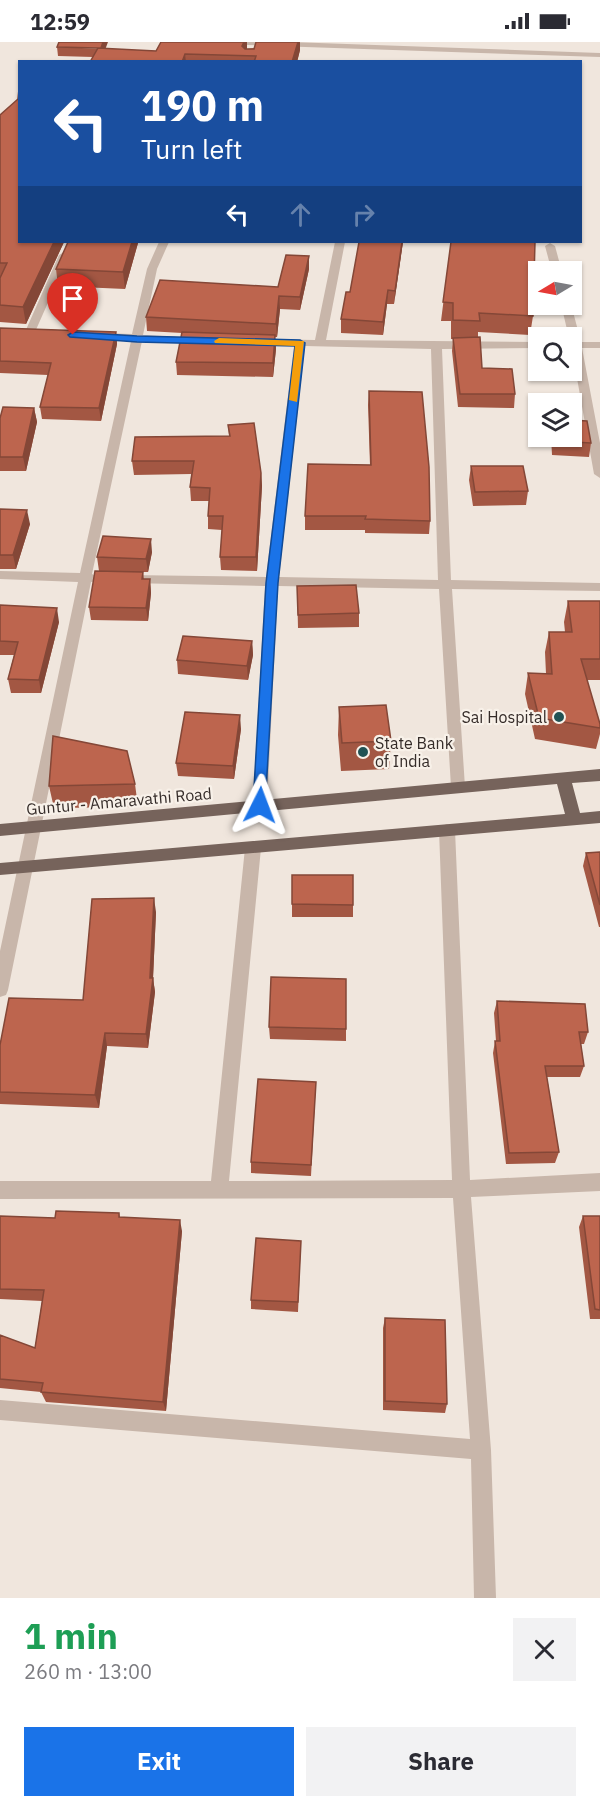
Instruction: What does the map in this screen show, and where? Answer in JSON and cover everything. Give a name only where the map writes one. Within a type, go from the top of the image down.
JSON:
[{"type":"main road","name":"Guntur - Amaravathi Road","points":[[0,830],[600,775]]},
{"type":"main road","points":[[563,778],[574,819]]},
{"type":"main road","points":[[0,869],[600,817]]},
{"type":"street","points":[[217,42],[254,46],[440,46],[600,55]]},
{"type":"street","points":[[550,42],[555,54]]},
{"type":"street","points":[[31,332],[70,243]]},
{"type":"street","points":[[0,990],[84,578],[152,269],[164,243]]},
{"type":"street","points":[[320,344],[340,243]]},
{"type":"street","points":[[550,246],[554,261]]},
{"type":"street","points":[[90,336],[207,341]]},
{"type":"street","points":[[242,342],[436,346],[528,345]]},
{"type":"street","points":[[260,805],[272,583],[300,343]]},
{"type":"street","points":[[582,345],[600,345]]},
{"type":"street","points":[[436,346],[445,583],[458,787]]},
{"type":"street","points":[[581,381],[600,474]]},
{"type":"street","points":[[0,575],[272,583],[445,583],[600,587]]},
{"type":"street","points":[[447,830],[461,1189],[481,1450],[485,1598]]},
{"type":"street","points":[[219,1190],[253,848]]},
{"type":"street","points":[[0,1190],[461,1189],[600,1182]]},
{"type":"street","points":[[0,1410],[481,1450]]},
{"type":"building","points":[[59,42],[103,42],[101,48],[98,48],[57,47]]},
{"type":"building","points":[[161,42],[244,42],[242,46],[245,49],[254,49],[256,42],[298,42],[293,60],[255,60],[256,56],[185,54],[183,60],[91,60],[98,48],[156,51]]},
{"type":"building","points":[[18,99],[18,243],[54,243],[23,307],[0,305],[0,278],[7,263],[0,263],[0,115]]},
{"type":"building","points":[[68,243],[132,243],[123,272],[56,269]]},
{"type":"building","points":[[359,243],[402,243],[395,291],[388,290],[383,322],[341,319],[346,292],[350,292]]},
{"type":"building","points":[[451,243],[535,243],[534,261],[528,261],[528,315],[533,316],[479,313],[480,321],[453,320],[453,303],[443,302]]},
{"type":"building","points":[[286,255],[309,256],[300,297],[279,296],[276,324],[146,317],[160,280],[278,287]]},
{"type":"building","points":[[0,328],[116,332],[99,408],[40,407],[51,363],[0,361]]},
{"type":"building","points":[[182,332],[275,335],[273,363],[176,362]]},
{"type":"building","points":[[480,337],[482,368],[512,369],[515,394],[460,394],[453,338]]},
{"type":"building","points":[[369,391],[422,392],[429,467],[430,521],[365,519],[366,516],[305,516],[308,464],[371,465]]},
{"type":"building","points":[[3,407],[34,408],[23,457],[0,457],[0,418]]},
{"type":"building","points":[[582,421],[587,421],[591,443],[582,443]]},
{"type":"building","points":[[254,423],[261,473],[256,557],[220,557],[223,516],[208,516],[210,488],[190,487],[194,461],[132,461],[135,437],[230,436],[228,425]]},
{"type":"building","points":[[471,466],[523,466],[528,491],[475,492]]},
{"type":"building","points":[[0,509],[27,510],[13,555],[0,555]]},
{"type":"building","points":[[103,536],[151,539],[146,559],[97,557]]},
{"type":"building","points":[[95,571],[143,572],[142,579],[150,579],[146,608],[89,607]]},
{"type":"building","points":[[356,585],[359,613],[298,615],[297,586]]},
{"type":"building","points":[[568,601],[600,601],[600,659],[581,659],[600,728],[539,718],[528,673],[552,674],[549,632],[572,632]]},
{"type":"building","points":[[0,605],[57,608],[39,680],[8,679],[18,642],[0,641]]},
{"type":"building","points":[[183,636],[252,641],[247,666],[177,660]]},
{"type":"building","points":[[386,705],[391,741],[342,743],[339,707]]},
{"type":"building","points":[[185,712],[240,715],[233,766],[176,763]]},
{"type":"building","points":[[53,736],[127,751],[135,784],[49,786]]},
{"type":"building","points":[[600,852],[600,905],[586,853]]},
{"type":"building","points":[[292,875],[353,875],[353,905],[292,904]]},
{"type":"building","points":[[154,898],[150,978],[153,978],[146,1034],[105,1033],[95,1095],[0,1092],[0,1045],[9,998],[83,1000],[92,899]]},
{"type":"building","points":[[271,977],[346,979],[346,1029],[269,1027]]},
{"type":"building","points":[[497,1001],[585,1004],[588,1032],[579,1032],[584,1066],[545,1066],[559,1152],[509,1153],[495,1041],[500,1041]]},
{"type":"building","points":[[258,1079],[316,1082],[311,1165],[251,1162]]},
{"type":"building","points":[[56,1211],[119,1213],[119,1217],[180,1220],[163,1402],[41,1392],[43,1383],[0,1379],[0,1335],[35,1348],[44,1290],[0,1289],[0,1216],[55,1218]]},
{"type":"building","points":[[583,1216],[600,1216],[600,1310],[595,1309]]},
{"type":"building","points":[[256,1238],[301,1241],[298,1302],[251,1300]]},
{"type":"building","points":[[385,1318],[445,1320],[447,1404],[385,1401]]},
{"type":"slow traffic","points":[[219,341],[300,343],[294,400]]},
{"type":"place","name":"Sai Hospital","points":[[559,717]]},
{"type":"place","name":"State Bank of India","points":[[363,752]]},
{"type":"route","points":[[73,335],[300,343],[272,583],[260,805]]}]
